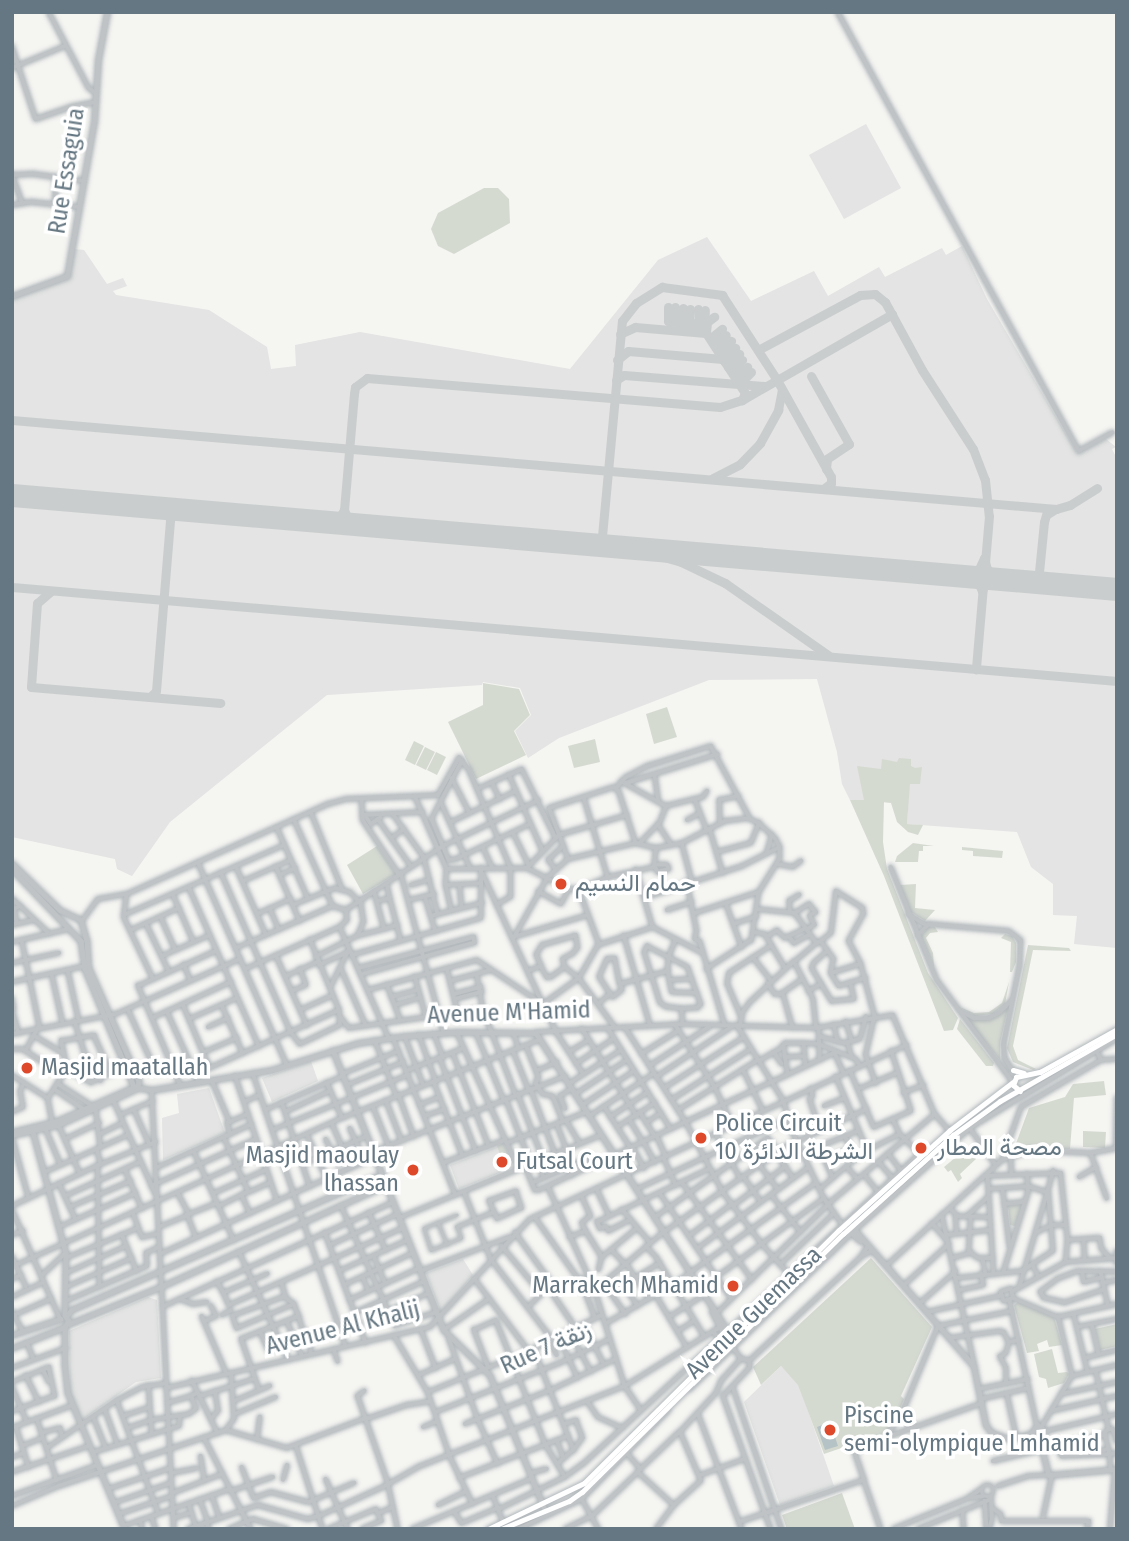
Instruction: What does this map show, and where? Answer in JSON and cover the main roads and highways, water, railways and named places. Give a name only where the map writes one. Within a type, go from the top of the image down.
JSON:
[{"type":"main road","points":[[1094,1047],[1034,1074],[1021,1076],[1027,1086],[1094,1047],[1117,1031]]},
{"type":"main road","points":[[1013,1070],[1034,1074]]},
{"type":"main road","name":"Avenue Guemassa","points":[[731,1340],[790,1275],[951,1133],[1021,1076]]},
{"type":"main road","points":[[1013,1082],[1020,1091]]},
{"type":"main road","name":"Avenue Guemassa","points":[[488,1529],[579,1494],[920,1155],[1027,1086]]},
{"type":"main road","name":"Avenue Guemassa","points":[[501,1529],[544,1507]]},
{"type":"place","name":"حمام النسيم","points":[[561,884]]},
{"type":"place","name":"Masjid maatallah","points":[[27,1068]]},
{"type":"place","name":"Police Circuit 10 الشرطة الدائرة","points":[[701,1138]]},
{"type":"place","name":"مصحة المطار","points":[[921,1148]]},
{"type":"place","name":"Futsal Court","points":[[502,1162]]},
{"type":"place","name":"Masjid maoulay lhassan","points":[[413,1170]]},
{"type":"place","name":"Marrakech Mhamid","points":[[733,1286]]},
{"type":"place","name":"Piscine semi-olympique Lmhamid","points":[[830,1430]]}]
